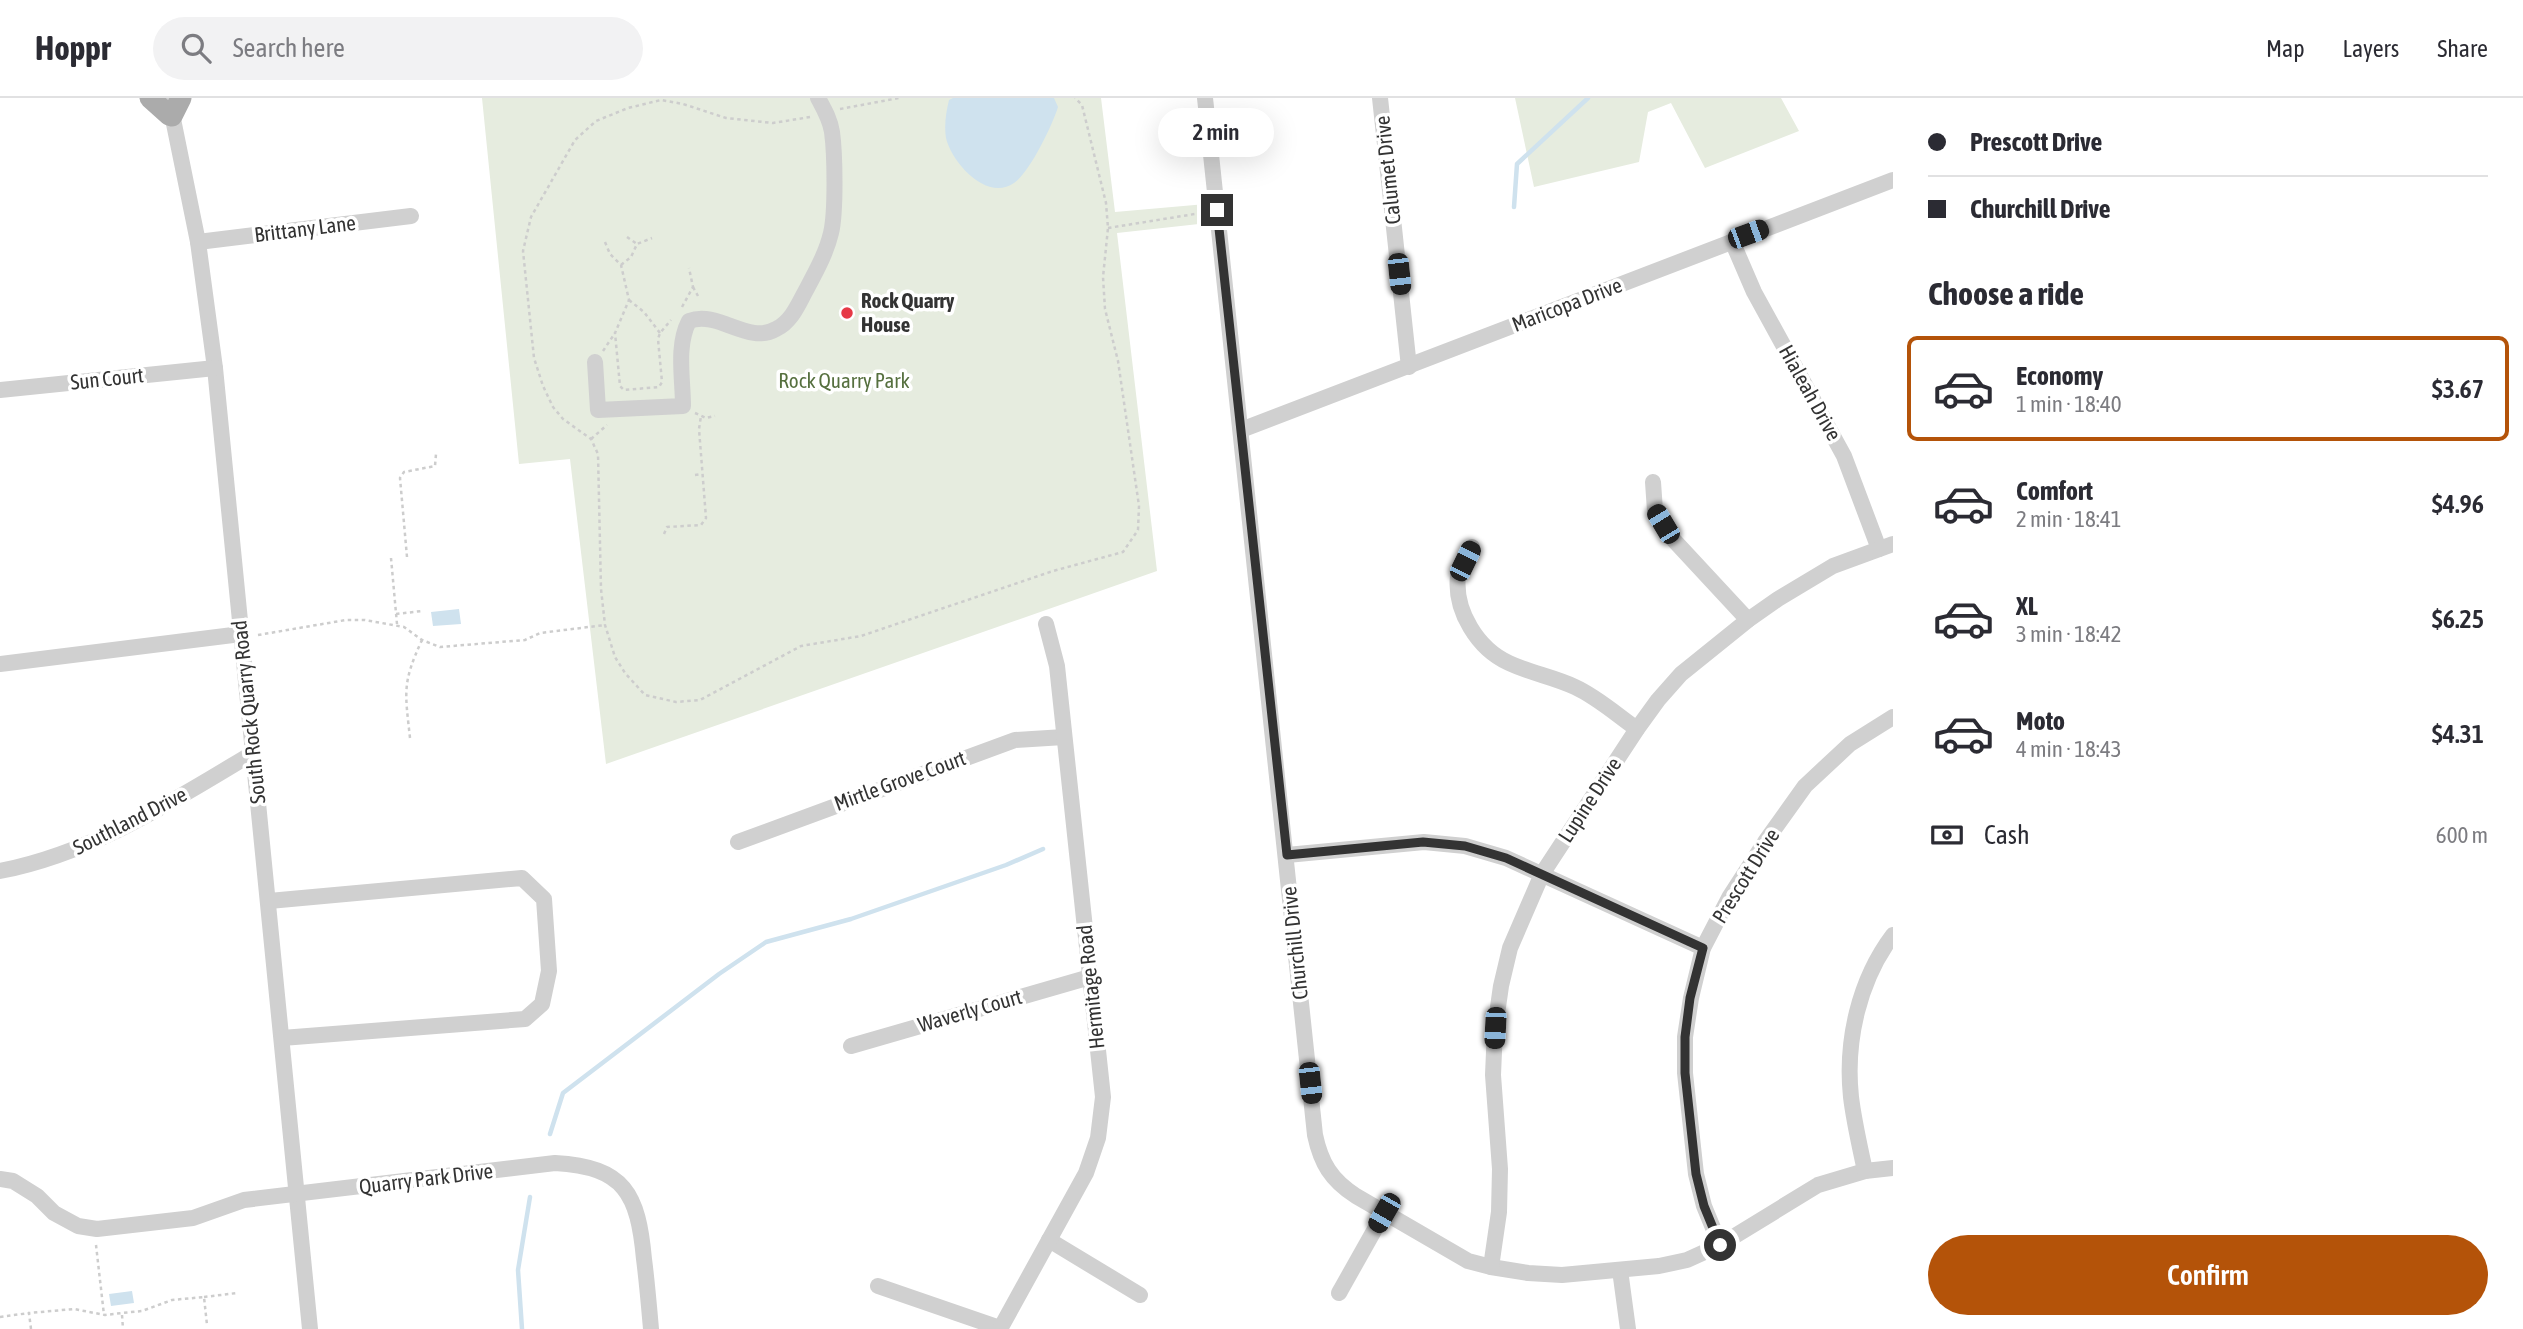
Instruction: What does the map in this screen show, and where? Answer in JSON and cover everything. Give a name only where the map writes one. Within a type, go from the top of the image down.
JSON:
[{"type":"main road","points":[[150,98],[169,115],[173,104]]},
{"type":"street","points":[[595,362],[598,410],[684,406],[682,346],[684,331],[690,321],[699,317],[717,319],[762,334],[777,330],[791,317],[818,267],[831,233],[834,210],[832,131],[818,98]]},
{"type":"street","name":"Churchill Drive","points":[[1205,98],[1315,1135],[1319,1154],[1327,1171],[1339,1185],[1459,1256],[1491,1267],[1562,1275],[1686,1260],[1720,1245],[1818,1185],[1865,1171],[1893,1168]]},
{"type":"street","name":"Calumet Drive","points":[[1380,98],[1409,367]]},
{"type":"street","name":"South Rock Quarry Road","points":[[173,104],[198,242],[215,368],[310,1329]]},
{"type":"street","name":"Maricopa Drive","points":[[1241,429],[1893,180]]},
{"type":"street","name":"Brittany Lane","points":[[198,242],[411,216]]},
{"type":"street","name":"Hialeah Drive","points":[[1732,241],[1754,292],[1844,456],[1886,547]]},
{"type":"street","name":"Sun Court","points":[[0,390],[215,368]]},
{"type":"street","points":[[1653,482],[1655,511],[1670,536],[1748,620]]},
{"type":"street","points":[[1472,547],[1458,575],[1459,593],[1466,617],[1476,637],[1501,659],[1578,688],[1637,729]]},
{"type":"street","name":"Lupine Drive","points":[[1491,1267],[1499,1212],[1500,1180],[1493,1075],[1495,1028],[1510,948],[1542,874],[1637,729],[1681,674],[1748,620],[1833,566],[1886,547]]},
{"type":"street","name":"Hermitage Road","points":[[1000,1328],[1086,1174],[1098,1138],[1103,1097],[1057,666],[1046,624]]},
{"type":"street","points":[[0,664],[242,635]]},
{"type":"street","name":"Prescott Drive","points":[[1720,1245],[1704,1206],[1696,1174],[1685,1073],[1685,1037],[1690,998],[1703,948],[1730,896],[1805,786],[1850,744],[1893,717]]},
{"type":"street","name":"Mirtle Grove Court","points":[[738,842],[1014,740],[1064,737]]},
{"type":"street","name":"Southland Drive","points":[[0,871],[76,851],[125,827],[253,753]]},
{"type":"street","points":[[1287,855],[1423,842],[1465,846],[1506,858],[1703,948]]},
{"type":"street","points":[[269,901],[522,878],[544,899],[549,971],[542,1004],[525,1019],[282,1038]]},
{"type":"street","points":[[1865,1171],[1852,1098],[1851,1049],[1855,1021],[1865,986],[1882,950],[1893,935]]},
{"type":"street","name":"Waverly Court","points":[[851,1046],[1090,976]]},
{"type":"street","name":"Quarry Park Drive","points":[[94,1228],[193,1218],[244,1200],[555,1163],[584,1164],[608,1175],[623,1186],[635,1202],[641,1224],[651,1329]]},
{"type":"street","points":[[0,1179],[13,1181],[37,1196],[54,1213],[78,1226],[94,1228]]},
{"type":"street","points":[[1339,1293],[1384,1213]]},
{"type":"street","points":[[1049,1240],[1140,1295]]},
{"type":"street","points":[[1620,1270],[1628,1329]]},
{"type":"street","points":[[878,1286],[1000,1328]]},
{"type":"path","points":[[726,118],[661,100],[628,108],[596,121],[575,140],[531,217],[523,251],[534,358],[553,407],[563,419],[591,439],[598,454],[601,589],[605,625],[615,657],[645,695],[677,702],[700,700],[801,646],[861,636],[1053,571],[1123,552],[1138,530],[1139,506],[1118,361],[1105,309],[1103,277],[1108,228],[1102,178],[1082,105],[1075,98]]},
{"type":"path","points":[[1108,228],[1217,210]]},
{"type":"path","points":[[627,237],[637,244]]},
{"type":"path","points":[[621,265],[631,257],[637,244],[652,238]]},
{"type":"path","points":[[595,362],[615,334],[629,300],[621,265],[610,254],[605,243]]},
{"type":"path","points":[[692,287],[698,296]]},
{"type":"path","points":[[629,300],[644,312],[660,333]]},
{"type":"path","points":[[615,334],[621,386],[624,390],[659,387]]},
{"type":"path","points":[[684,406],[706,418],[715,416]]},
{"type":"path","points":[[664,534],[667,527],[701,525],[704,521],[706,513],[698,429],[701,416]]},
{"type":"path","points":[[407,557],[400,478],[404,472],[435,467],[436,454]]},
{"type":"path","points":[[695,475],[702,474]]},
{"type":"path","points":[[391,558],[397,624]]},
{"type":"path","points":[[396,614],[422,611]]},
{"type":"path","points":[[242,635],[346,621],[397,624],[422,640],[440,647],[525,640],[540,633],[605,625]]},
{"type":"path","points":[[410,738],[406,679],[422,640]]},
{"type":"path","points":[[94,1228],[104,1315]]},
{"type":"path","points":[[0,1317],[74,1309],[104,1315],[142,1311],[172,1300],[237,1293]]},
{"type":"path","points":[[204,1297],[207,1325]]},
{"type":"path","points":[[29,1313],[31,1329]]},
{"type":"path","points":[[122,1313],[123,1329]]},
{"type":"green space","name":"Rock Quarry Park","points":[[482,98],[1101,98],[1115,212],[1206,204],[1208,223],[1117,233],[1157,571],[606,764],[570,459],[519,464]]},
{"type":"green space","points":[[1515,98],[1781,98],[1799,131],[1705,168],[1671,103],[1648,112],[1639,162],[1534,187]]},
{"type":"water","points":[[1054,98],[1058,107],[1040,148],[1027,169],[1014,183],[1004,188],[993,188],[972,177],[950,148],[945,124],[949,100]]},
{"type":"water","points":[[459,609],[461,624],[433,626],[431,612]]},
{"type":"water","points":[[132,1291],[134,1303],[111,1306],[109,1294]]},
{"type":"waterway","points":[[1514,207],[1517,164],[1588,98]]},
{"type":"waterway","points":[[550,1134],[563,1093],[719,974],[766,942],[851,919],[1006,865],[1043,849]]},
{"type":"waterway","points":[[522,1329],[518,1270],[530,1197]]},
{"type":"place","name":"Rock Quarry House","points":[[847,313]]},
{"type":"route","points":[[1217,210],[1287,855],[1423,842],[1465,846],[1506,858],[1703,948],[1690,998],[1685,1037],[1685,1073],[1696,1174],[1704,1206],[1720,1245]]}]
